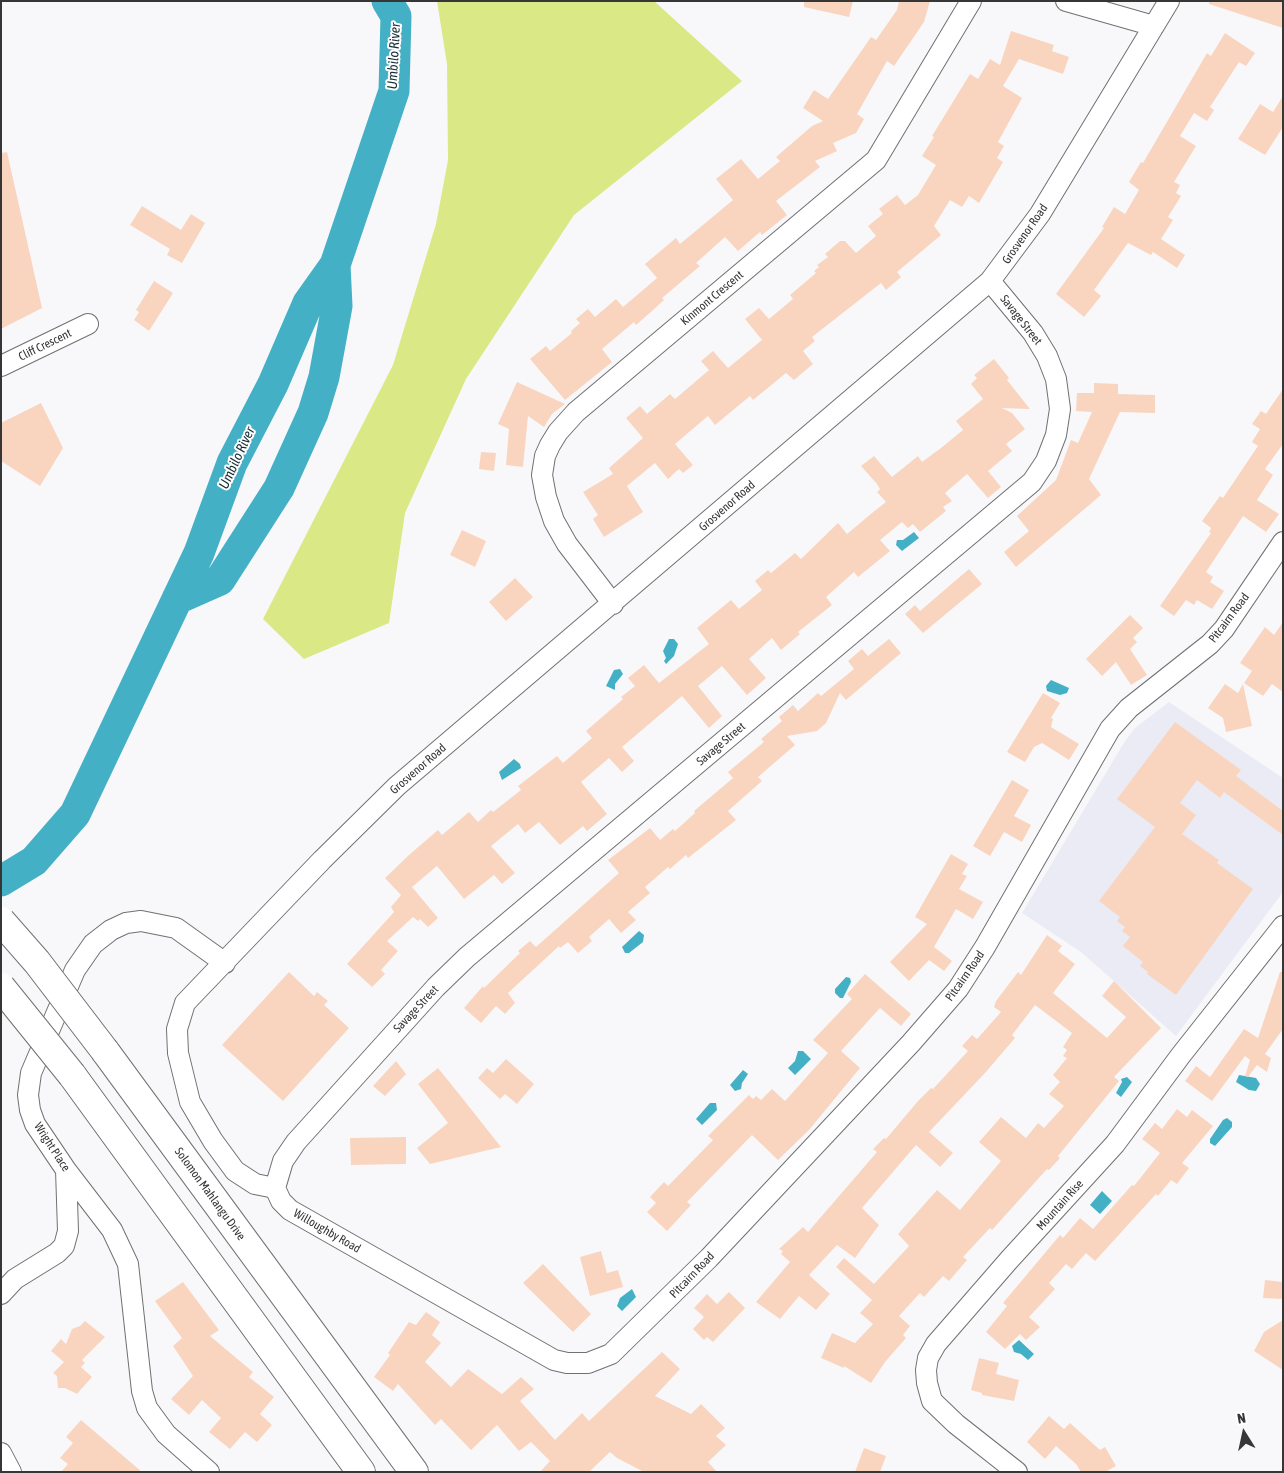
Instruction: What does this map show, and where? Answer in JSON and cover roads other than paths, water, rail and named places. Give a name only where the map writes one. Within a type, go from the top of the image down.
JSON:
[{"type":"highway","name":"Solomon Mahlangu Drive","points":[[1,920],[37,962],[105,1051],[414,1472]]},
{"type":"highway","points":[[1,987],[72,1075],[361,1472]]},
{"type":"street","name":"Kinmont Crescent","points":[[613,604],[567,544],[554,522],[546,497],[542,475],[545,456],[550,444],[576,412],[876,160],[971,1]]},
{"type":"street","points":[[1066,1],[1154,26]]},
{"type":"street","name":"Grosvenor Road","points":[[225,963],[322,860],[397,786],[990,281],[1040,214],[1169,1]]},
{"type":"street","name":"Savage Street","points":[[275,1188],[283,1161],[296,1142],[398,1029],[467,957],[1032,482],[1046,461],[1056,435],[1060,409],[1056,379],[1048,356],[1034,333],[990,281]]},
{"type":"street","name":"Cliff Crescent","points":[[1,366],[88,324]]},
{"type":"street","name":"Pitcairn Road","points":[[588,1363],[611,1354],[625,1343],[702,1266],[911,1043],[958,989],[986,947],[1110,729],[1129,708],[1194,659],[1219,634],[1283,542]]},
{"type":"street","name":"Wright Place","points":[[209,1472],[166,1434],[147,1408],[142,1392],[128,1264],[112,1230],[66,1170],[35,1124],[30,1110],[29,1083],[31,1073],[84,955],[110,930],[126,923],[141,921],[176,928],[225,963]]},
{"type":"street","name":"Mountain Rise","points":[[1017,1472],[956,1424],[932,1401],[926,1383],[928,1358],[936,1344],[1003,1267],[1115,1144],[1181,1054],[1283,926]]},
{"type":"street","points":[[225,963],[181,1009],[177,1028],[182,1078],[190,1102],[213,1141],[235,1171],[255,1184],[275,1188]]},
{"type":"street","points":[[1,1294],[15,1279],[57,1253],[64,1246],[68,1231],[66,1170]]},
{"type":"street","name":"Willoughby Road","points":[[275,1188],[281,1200],[290,1210],[554,1360],[567,1363],[588,1363]]},
{"type":"street","points":[[1,1453],[11,1472]]},
{"type":"water","points":[[914,532],[919,538],[902,551],[896,545],[897,540],[903,540]]},
{"type":"water","points":[[669,639],[674,639],[678,644],[674,656],[666,664],[663,651]]},
{"type":"water","points":[[620,669],[623,674],[615,684],[615,690],[606,686],[614,670]]},
{"type":"water","points":[[1051,680],[1069,688],[1067,693],[1060,695],[1047,691],[1046,686]]},
{"type":"water","points":[[514,759],[520,764],[521,768],[502,780],[499,772]]},
{"type":"water","points":[[639,931],[644,935],[643,942],[629,953],[625,953],[622,947]]},
{"type":"water","points":[[846,977],[850,978],[851,982],[843,998],[840,998],[835,993],[835,989]]},
{"type":"water","points":[[798,1051],[803,1051],[811,1059],[795,1075],[788,1068],[795,1061]]},
{"type":"water","points":[[743,1070],[748,1074],[742,1083],[741,1089],[735,1091],[730,1085]]},
{"type":"water","points":[[1239,1075],[1256,1078],[1260,1084],[1256,1091],[1249,1090],[1236,1082]]},
{"type":"water","points":[[1127,1077],[1132,1082],[1121,1097],[1116,1093],[1122,1082],[1121,1079]]},
{"type":"water","points":[[710,1103],[716,1103],[717,1110],[702,1125],[696,1119]]},
{"type":"water","points":[[1227,1118],[1232,1122],[1232,1127],[1215,1146],[1210,1143],[1210,1139],[1223,1120]]},
{"type":"water","points":[[1102,1191],[1112,1201],[1100,1214],[1090,1205]]},
{"type":"water","points":[[632,1289],[636,1297],[622,1311],[617,1306],[620,1298]]},
{"type":"water","points":[[1019,1340],[1034,1354],[1028,1360],[1021,1354],[1014,1352],[1012,1346]]},
{"type":"waterway","name":"Umbilo River","points":[[1,881],[34,861],[75,814],[199,553],[232,463],[273,384],[308,303],[335,265],[394,91],[396,16],[387,1]]},
{"type":"waterway","points":[[177,599],[220,580],[279,488],[313,413],[324,377],[337,306],[335,265]]}]
